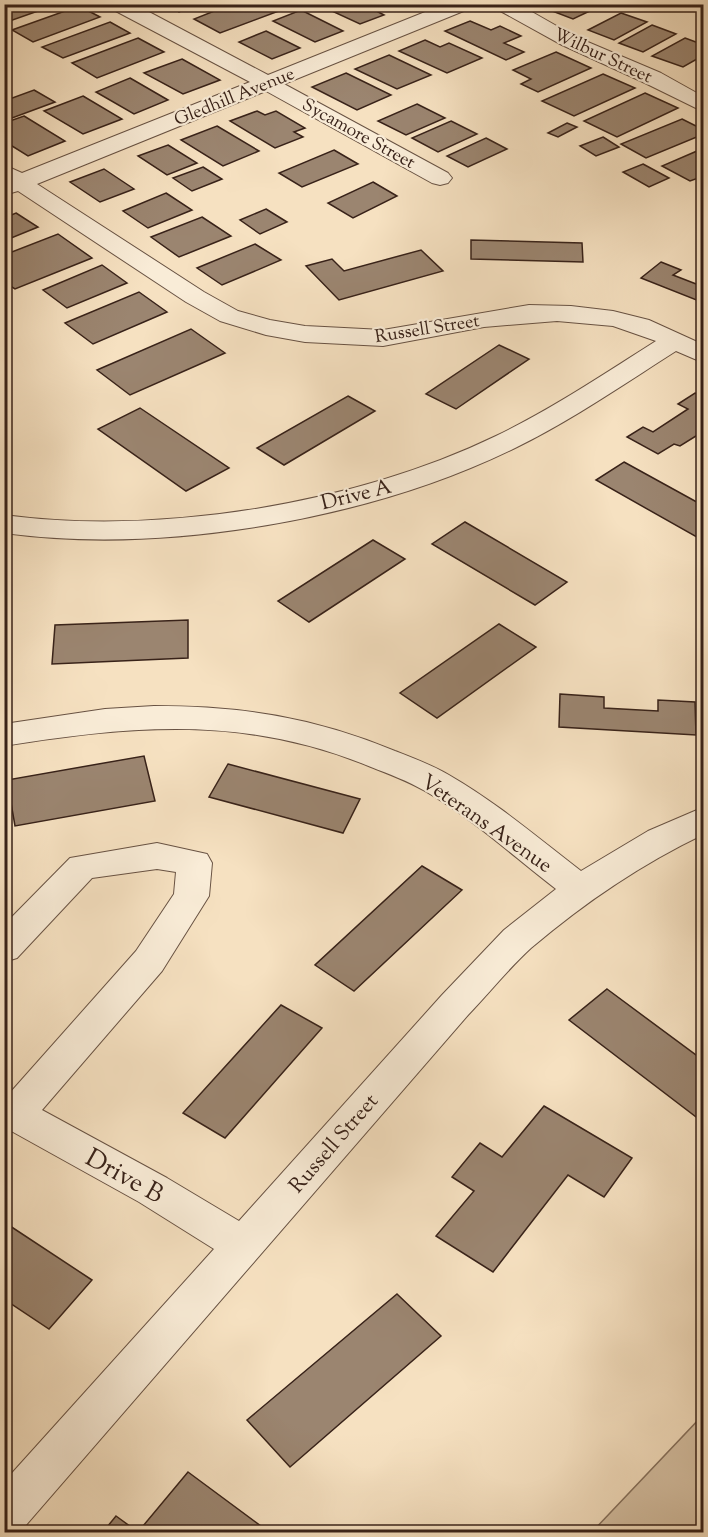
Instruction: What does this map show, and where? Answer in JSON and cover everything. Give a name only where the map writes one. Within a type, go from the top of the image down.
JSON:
[{"type":"street","name":"Sycamore Street","points":[[117,4],[268,83],[440,178]]},
{"type":"street","name":"Gledhill Avenue","points":[[10,181],[268,83],[464,4]]},
{"type":"street","name":"Wilbur Street","points":[[502,4],[569,41],[653,78],[704,106]]},
{"type":"street","name":"Russell Street","points":[[10,181],[195,297],[230,316],[266,327],[325,336],[383,338],[484,319],[530,313],[568,312],[603,316],[642,326],[704,355]]},
{"type":"street","name":"Drive A","points":[[4,524],[79,529],[184,526],[267,515],[384,488],[508,441],[674,341]]},
{"type":"street","name":"Veterans Avenue","points":[[4,735],[77,722],[164,716],[238,718],[306,730],[366,750],[436,783],[580,889]]},
{"type":"street","name":"Russell Street","points":[[4,1516],[455,1005],[517,940],[580,889],[660,840],[704,819]]},
{"type":"street","points":[[4,948],[82,867],[157,856],[195,863],[191,896],[149,961],[10,1111]]},
{"type":"street","name":"Drive B","points":[[10,1111],[153,1190],[243,1245]]},
{"type":"shaded area","points":[[703,1415],[703,1532],[592,1532]]},
{"type":"building","points":[[4,4],[58,4],[4,23]]},
{"type":"building","points":[[166,4],[198,4],[179,12]]},
{"type":"building","points":[[232,4],[276,4],[284,9],[220,33],[194,19]]},
{"type":"building","points":[[325,4],[363,4],[384,15],[360,24],[321,6]]},
{"type":"building","points":[[534,4],[582,4],[594,9],[573,19]]},
{"type":"building","points":[[280,5],[313,5],[295,12]]},
{"type":"building","points":[[79,6],[100,17],[33,42],[12,30]]},
{"type":"building","points":[[301,10],[343,31],[315,42],[273,21]]},
{"type":"building","points":[[621,13],[647,22],[614,40],[588,30]]},
{"type":"building","points":[[470,21],[491,30],[500,26],[521,36],[504,43],[524,52],[506,60],[445,31]]},
{"type":"building","points":[[110,22],[130,33],[63,58],[42,47]]},
{"type":"building","points":[[652,25],[676,34],[643,52],[619,43]]},
{"type":"building","points":[[266,31],[300,48],[272,59],[239,42]]},
{"type":"building","points":[[138,38],[164,52],[97,78],[72,63]]},
{"type":"building","points":[[685,38],[704,45],[704,55],[683,67],[652,56]]},
{"type":"building","points":[[425,40],[440,47],[449,43],[482,58],[447,73],[399,51]]},
{"type":"building","points":[[556,52],[591,68],[538,92],[521,84],[531,79],[513,70]]},
{"type":"building","points":[[389,55],[431,75],[397,89],[355,69]]},
{"type":"building","points":[[182,59],[220,80],[183,94],[144,73]]},
{"type":"building","points":[[346,73],[391,95],[357,110],[312,87]]},
{"type":"building","points":[[603,74],[635,88],[574,116],[542,101]]},
{"type":"building","points":[[130,78],[168,100],[134,114],[96,92]]},
{"type":"building","points":[[34,90],[55,102],[4,121],[4,101]]},
{"type":"building","points":[[645,93],[678,108],[617,137],[584,121]]},
{"type":"building","points":[[83,96],[122,119],[83,134],[44,111]]},
{"type":"building","points":[[417,104],[445,118],[406,135],[378,121]]},
{"type":"building","points":[[257,111],[265,115],[276,111],[305,128],[294,132],[303,137],[275,148],[230,121]]},
{"type":"building","points":[[24,116],[65,141],[28,156],[4,141],[4,123]]},
{"type":"building","points":[[682,119],[704,130],[704,134],[646,158],[621,144]]},
{"type":"building","points":[[451,121],[477,134],[438,152],[412,138]]},
{"type":"building","points":[[567,123],[577,127],[558,137],[548,133]]},
{"type":"building","points":[[217,126],[259,151],[223,166],[181,140]]},
{"type":"building","points":[[603,137],[619,147],[596,156],[580,146]]},
{"type":"building","points":[[486,138],[507,149],[468,167],[447,156]]},
{"type":"building","points":[[168,145],[197,163],[167,175],[138,156]]},
{"type":"building","points":[[704,148],[704,176],[690,181],[662,166]]},
{"type":"building","points":[[334,150],[358,164],[302,187],[279,173]]},
{"type":"building","points":[[643,164],[669,178],[649,187],[623,172]]},
{"type":"building","points":[[203,167],[222,179],[192,191],[173,178]]},
{"type":"building","points":[[104,169],[134,189],[100,202],[70,182]]},
{"type":"building","points":[[373,182],[397,196],[353,218],[328,203]]},
{"type":"building","points":[[166,193],[192,210],[148,228],[123,211]]},
{"type":"building","points":[[266,209],[287,222],[260,234],[240,220]]},
{"type":"building","points":[[16,213],[38,227],[4,241],[4,218]]},
{"type":"building","points":[[202,217],[231,236],[179,257],[151,237]]},
{"type":"building","points":[[58,234],[92,258],[15,289],[4,282],[4,255]]},
{"type":"building","points":[[471,240],[582,243],[583,262],[471,259]]},
{"type":"building","points":[[255,244],[281,260],[222,285],[197,268]]},
{"type":"building","points":[[421,250],[443,271],[339,300],[306,266],[332,259],[344,271]]},
{"type":"building","points":[[661,262],[681,270],[673,275],[704,287],[704,303],[641,278]]},
{"type":"building","points":[[102,265],[127,283],[67,308],[43,290]]},
{"type":"building","points":[[139,292],[167,312],[93,344],[65,323]]},
{"type":"building","points":[[191,329],[225,353],[130,395],[97,370]]},
{"type":"building","points":[[499,345],[529,359],[456,409],[426,394]]},
{"type":"building","points":[[695,393],[704,397],[704,431],[680,446],[674,444],[658,454],[627,437],[643,427],[653,432],[688,409],[678,404]]},
{"type":"building","points":[[348,396],[375,411],[284,465],[257,448]]},
{"type":"building","points":[[140,408],[229,468],[186,491],[98,429]]},
{"type":"building","points":[[624,462],[704,506],[704,539],[702,540],[596,480]]},
{"type":"building","points":[[465,522],[567,582],[535,605],[432,544]]},
{"type":"building","points":[[373,540],[405,559],[309,622],[278,601]]},
{"type":"building","points":[[188,620],[188,658],[52,664],[55,625]]},
{"type":"building","points":[[499,624],[536,647],[437,718],[400,693]]},
{"type":"building","points":[[560,694],[604,697],[604,708],[658,711],[658,700],[695,702],[696,735],[559,727]]},
{"type":"building","points":[[144,756],[155,801],[15,826],[7,780]]},
{"type":"building","points":[[228,764],[360,799],[343,833],[209,797]]},
{"type":"building","points":[[422,866],[462,890],[354,991],[315,965]]},
{"type":"building","points":[[607,989],[704,1061],[704,1123],[569,1020]]},
{"type":"building","points":[[281,1005],[322,1028],[225,1138],[183,1113]]},
{"type":"building","points":[[544,1106],[632,1158],[604,1197],[568,1175],[493,1272],[436,1236],[474,1191],[452,1177],[480,1143],[502,1157]]},
{"type":"building","points":[[4,1222],[92,1280],[49,1329],[4,1299]]},
{"type":"building","points":[[397,1294],[441,1336],[290,1467],[247,1420]]},
{"type":"building","points":[[188,1472],[269,1532],[138,1532]]},
{"type":"building","points":[[116,1516],[138,1532],[103,1532]]}]
